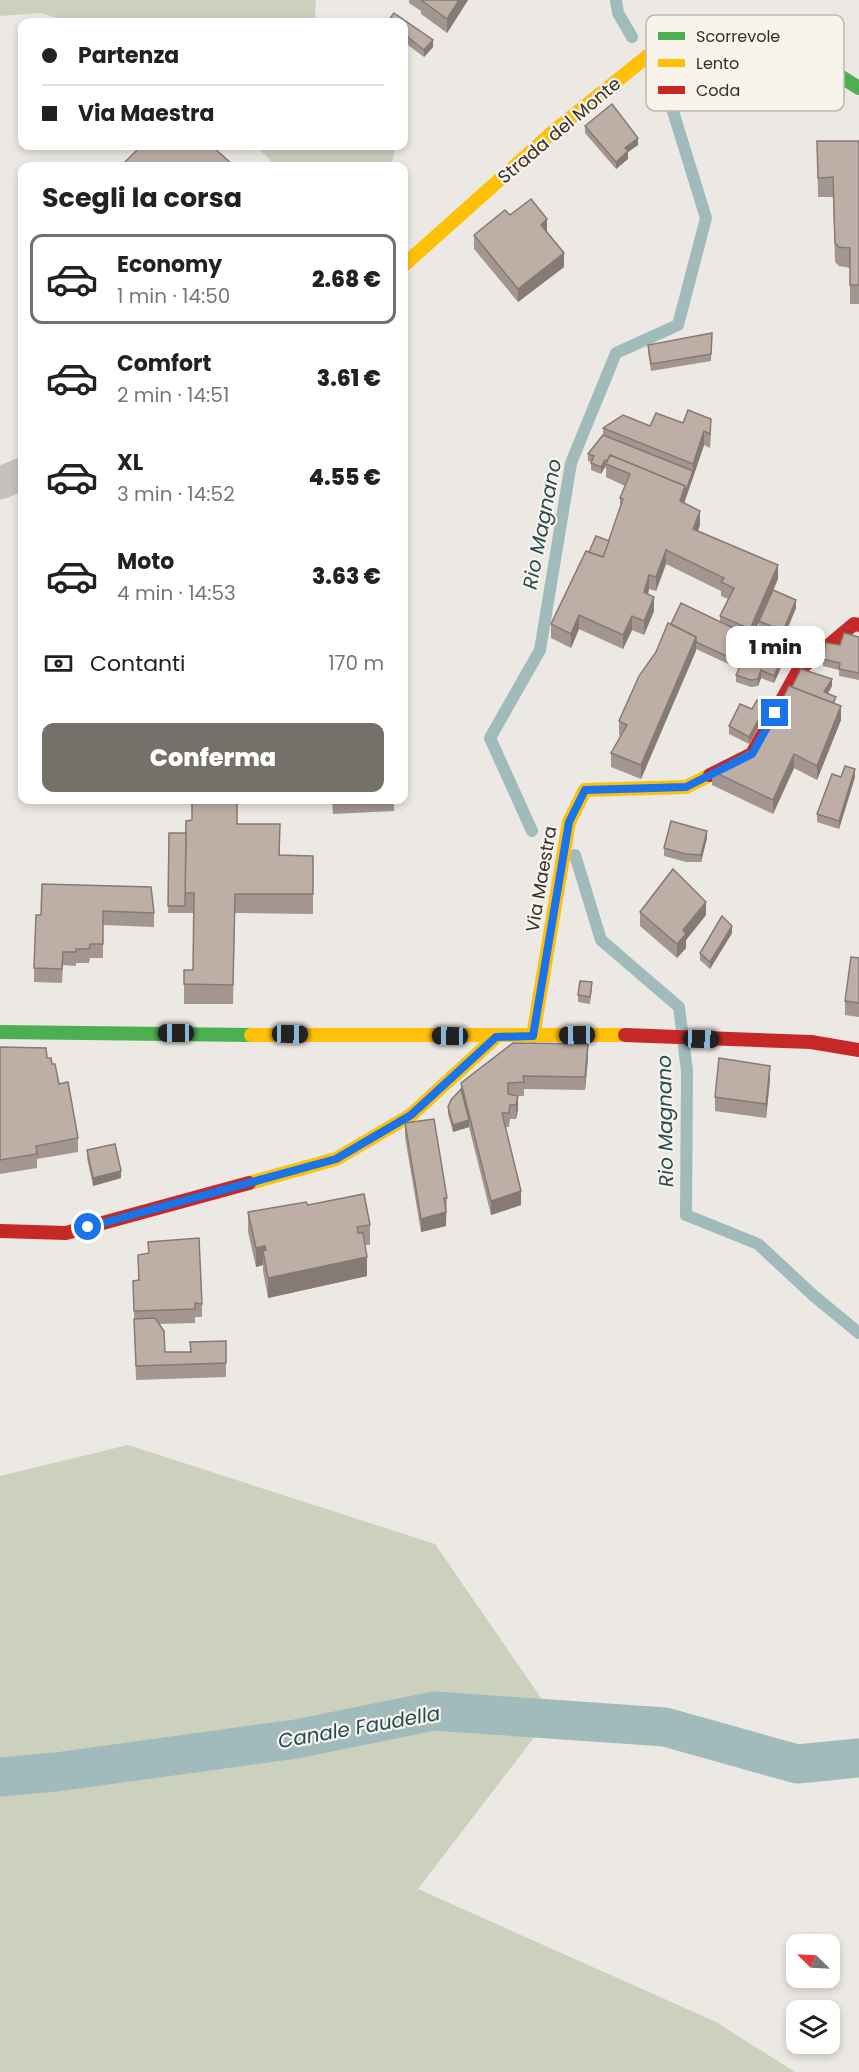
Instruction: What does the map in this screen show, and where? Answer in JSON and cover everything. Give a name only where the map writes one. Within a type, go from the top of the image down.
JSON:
[{"type":"street","name":"Strada del Monte","points":[[408,261],[554,131],[646,57]]},
{"type":"street","name":"Strada del Monte","points":[[844,79],[859,88]]},
{"type":"street","points":[[0,483],[18,476]]},
{"type":"street","name":"Via Maestra","points":[[533,1036],[569,822],[585,790],[686,787],[752,754],[798,671],[854,624],[859,625]]},
{"type":"street","points":[[0,1032],[658,1037],[811,1042],[859,1050]]},
{"type":"street","points":[[0,1231],[66,1233],[336,1159],[411,1115],[496,1037]]},
{"type":"green space","points":[[0,0],[316,0],[315,18],[57,18],[41,13],[0,16]]},
{"type":"green space","points":[[260,150],[395,150],[392,162],[272,162]]},
{"type":"green space","points":[[128,1445],[435,1544],[552,1714],[418,1889],[716,2022],[795,2072],[0,2072],[0,1476]]},
{"type":"building","points":[[421,0],[459,0],[447,19]]},
{"type":"building","points":[[394,13],[401,18],[390,18]]},
{"type":"building","points":[[408,23],[433,40],[424,50],[408,37]]},
{"type":"building","points":[[612,104],[638,138],[625,148],[628,151],[616,162],[585,126]]},
{"type":"building","points":[[817,141],[859,141],[859,285],[850,285],[850,248],[839,247],[835,243],[833,177],[818,178]]},
{"type":"building","points":[[137,150],[216,150],[230,162],[125,162]]},
{"type":"building","points":[[531,199],[547,219],[541,225],[564,253],[518,289],[474,235],[505,210],[510,215]]},
{"type":"building","points":[[712,333],[711,354],[651,364],[648,345]]},
{"type":"building","points":[[688,410],[711,419],[710,434],[704,431],[693,464],[603,428],[623,415],[650,426],[656,413],[683,423]]},
{"type":"building","points":[[603,435],[693,471],[685,493],[685,486],[610,455],[601,467],[591,463],[594,456],[588,454]]},
{"type":"building","points":[[610,455],[685,486],[680,501],[700,511],[693,529],[778,565],[750,629],[720,616],[734,588],[721,582],[724,578],[666,550],[656,577],[649,575],[644,592],[654,597],[644,621],[632,616],[623,635],[579,615],[571,634],[551,624],[586,551],[603,557],[623,499],[620,498],[630,474],[606,464]]},
{"type":"building","points":[[596,536],[609,541],[603,557],[589,552]]},
{"type":"building","points":[[773,590],[796,600],[783,631],[759,621]]},
{"type":"building","points":[[681,603],[754,638],[752,643],[783,656],[774,676],[761,670],[758,679],[751,680],[736,675],[742,663],[696,642],[696,637],[671,624]]},
{"type":"building","points":[[668,623],[696,637],[641,765],[611,753],[627,725],[619,721],[639,676],[656,652]]},
{"type":"building","points":[[844,633],[859,637],[859,673],[839,669],[840,663],[823,659],[826,643],[840,645]]},
{"type":"building","points":[[801,669],[832,679],[824,692],[836,697],[833,703],[792,687]]},
{"type":"building","points":[[789,686],[841,706],[817,766],[794,754],[773,800],[712,771],[759,746]]},
{"type":"building","points":[[757,700],[766,706],[749,737],[729,726],[740,704],[752,709]]},
{"type":"building","points":[[845,766],[855,769],[839,821],[817,814],[832,774],[841,777]]},
{"type":"building","points":[[192,804],[237,804],[237,824],[280,824],[279,855],[313,856],[313,894],[235,894],[233,985],[184,984],[184,970],[193,970],[194,893],[185,893],[186,821],[192,820]]},
{"type":"building","points":[[671,821],[707,831],[701,855],[686,854],[664,848]]},
{"type":"building","points":[[169,833],[186,833],[185,906],[168,906]]},
{"type":"building","points":[[673,869],[706,902],[683,930],[686,934],[677,944],[640,912]]},
{"type":"building","points":[[42,884],[151,887],[154,913],[103,911],[103,944],[90,944],[89,949],[76,949],[76,952],[63,952],[62,969],[34,968],[36,915],[41,915]]},
{"type":"building","points":[[722,916],[732,926],[710,962],[700,953]]},
{"type":"building","points":[[851,957],[859,958],[859,1003],[845,1001]]},
{"type":"building","points":[[580,981],[592,982],[590,997],[578,995]]},
{"type":"building","points":[[513,1043],[588,1044],[585,1077],[523,1076],[524,1082],[508,1083],[508,1094],[518,1096],[516,1105],[510,1105],[509,1113],[502,1113],[521,1191],[491,1201],[461,1083]]},
{"type":"building","points":[[0,1047],[46,1048],[47,1058],[51,1058],[52,1064],[55,1064],[59,1084],[68,1082],[78,1138],[36,1146],[37,1154],[0,1160]]},
{"type":"building","points":[[719,1058],[770,1066],[766,1104],[715,1097]]},
{"type":"building","points":[[461,1089],[469,1120],[453,1125],[448,1107]]},
{"type":"building","points":[[434,1119],[447,1198],[444,1198],[446,1212],[421,1219],[405,1123]]},
{"type":"building","points":[[115,1144],[121,1171],[93,1178],[87,1150]]},
{"type":"building","points":[[364,1194],[370,1225],[357,1227],[358,1233],[363,1233],[367,1257],[268,1278],[263,1251],[266,1250],[265,1246],[256,1248],[248,1212],[306,1202],[308,1205]]},
{"type":"building","points":[[199,1238],[202,1304],[195,1303],[195,1309],[134,1311],[133,1281],[139,1280],[138,1255],[149,1253],[148,1242]]},
{"type":"building","points":[[155,1318],[164,1331],[165,1352],[191,1352],[190,1342],[226,1341],[226,1363],[136,1366],[134,1319]]},
{"type":"waterway","name":"Rio Magnano","points":[[616,0],[618,13],[632,37]]},
{"type":"waterway","name":"Rio Magnano","points":[[532,831],[490,738],[540,650],[571,463],[616,353],[678,325],[706,218],[673,111]]},
{"type":"waterway","name":"Rio Magnano","points":[[575,855],[601,940],[679,1007],[687,1071],[686,1215],[758,1244],[814,1296],[859,1333]]},
{"type":"waterway","name":"Canale Faudella","points":[[0,1777],[56,1772],[296,1739],[434,1711],[665,1727],[797,1764],[859,1758]]},
{"type":"traffic: fast","points":[[844,79],[859,88]]},
{"type":"traffic: fast","points":[[0,1032],[251,1035]]},
{"type":"traffic: slow","points":[[408,261],[554,131],[646,57]]},
{"type":"traffic: slow","points":[[533,1036],[569,822],[585,790],[686,787],[710,775]]},
{"type":"traffic: slow","points":[[251,1035],[625,1035]]},
{"type":"traffic: slow","points":[[249,1183],[336,1159],[411,1115],[496,1037]]},
{"type":"traffic: jam","points":[[710,775],[752,754],[798,671],[854,624],[859,625]]},
{"type":"traffic: jam","points":[[625,1035],[811,1042],[859,1050]]},
{"type":"traffic: jam","points":[[0,1231],[66,1233],[249,1183]]},
{"type":"route","points":[[88,1227],[336,1159],[411,1115],[496,1037],[533,1036],[569,822],[585,790],[686,787],[752,754],[775,713]]}]
